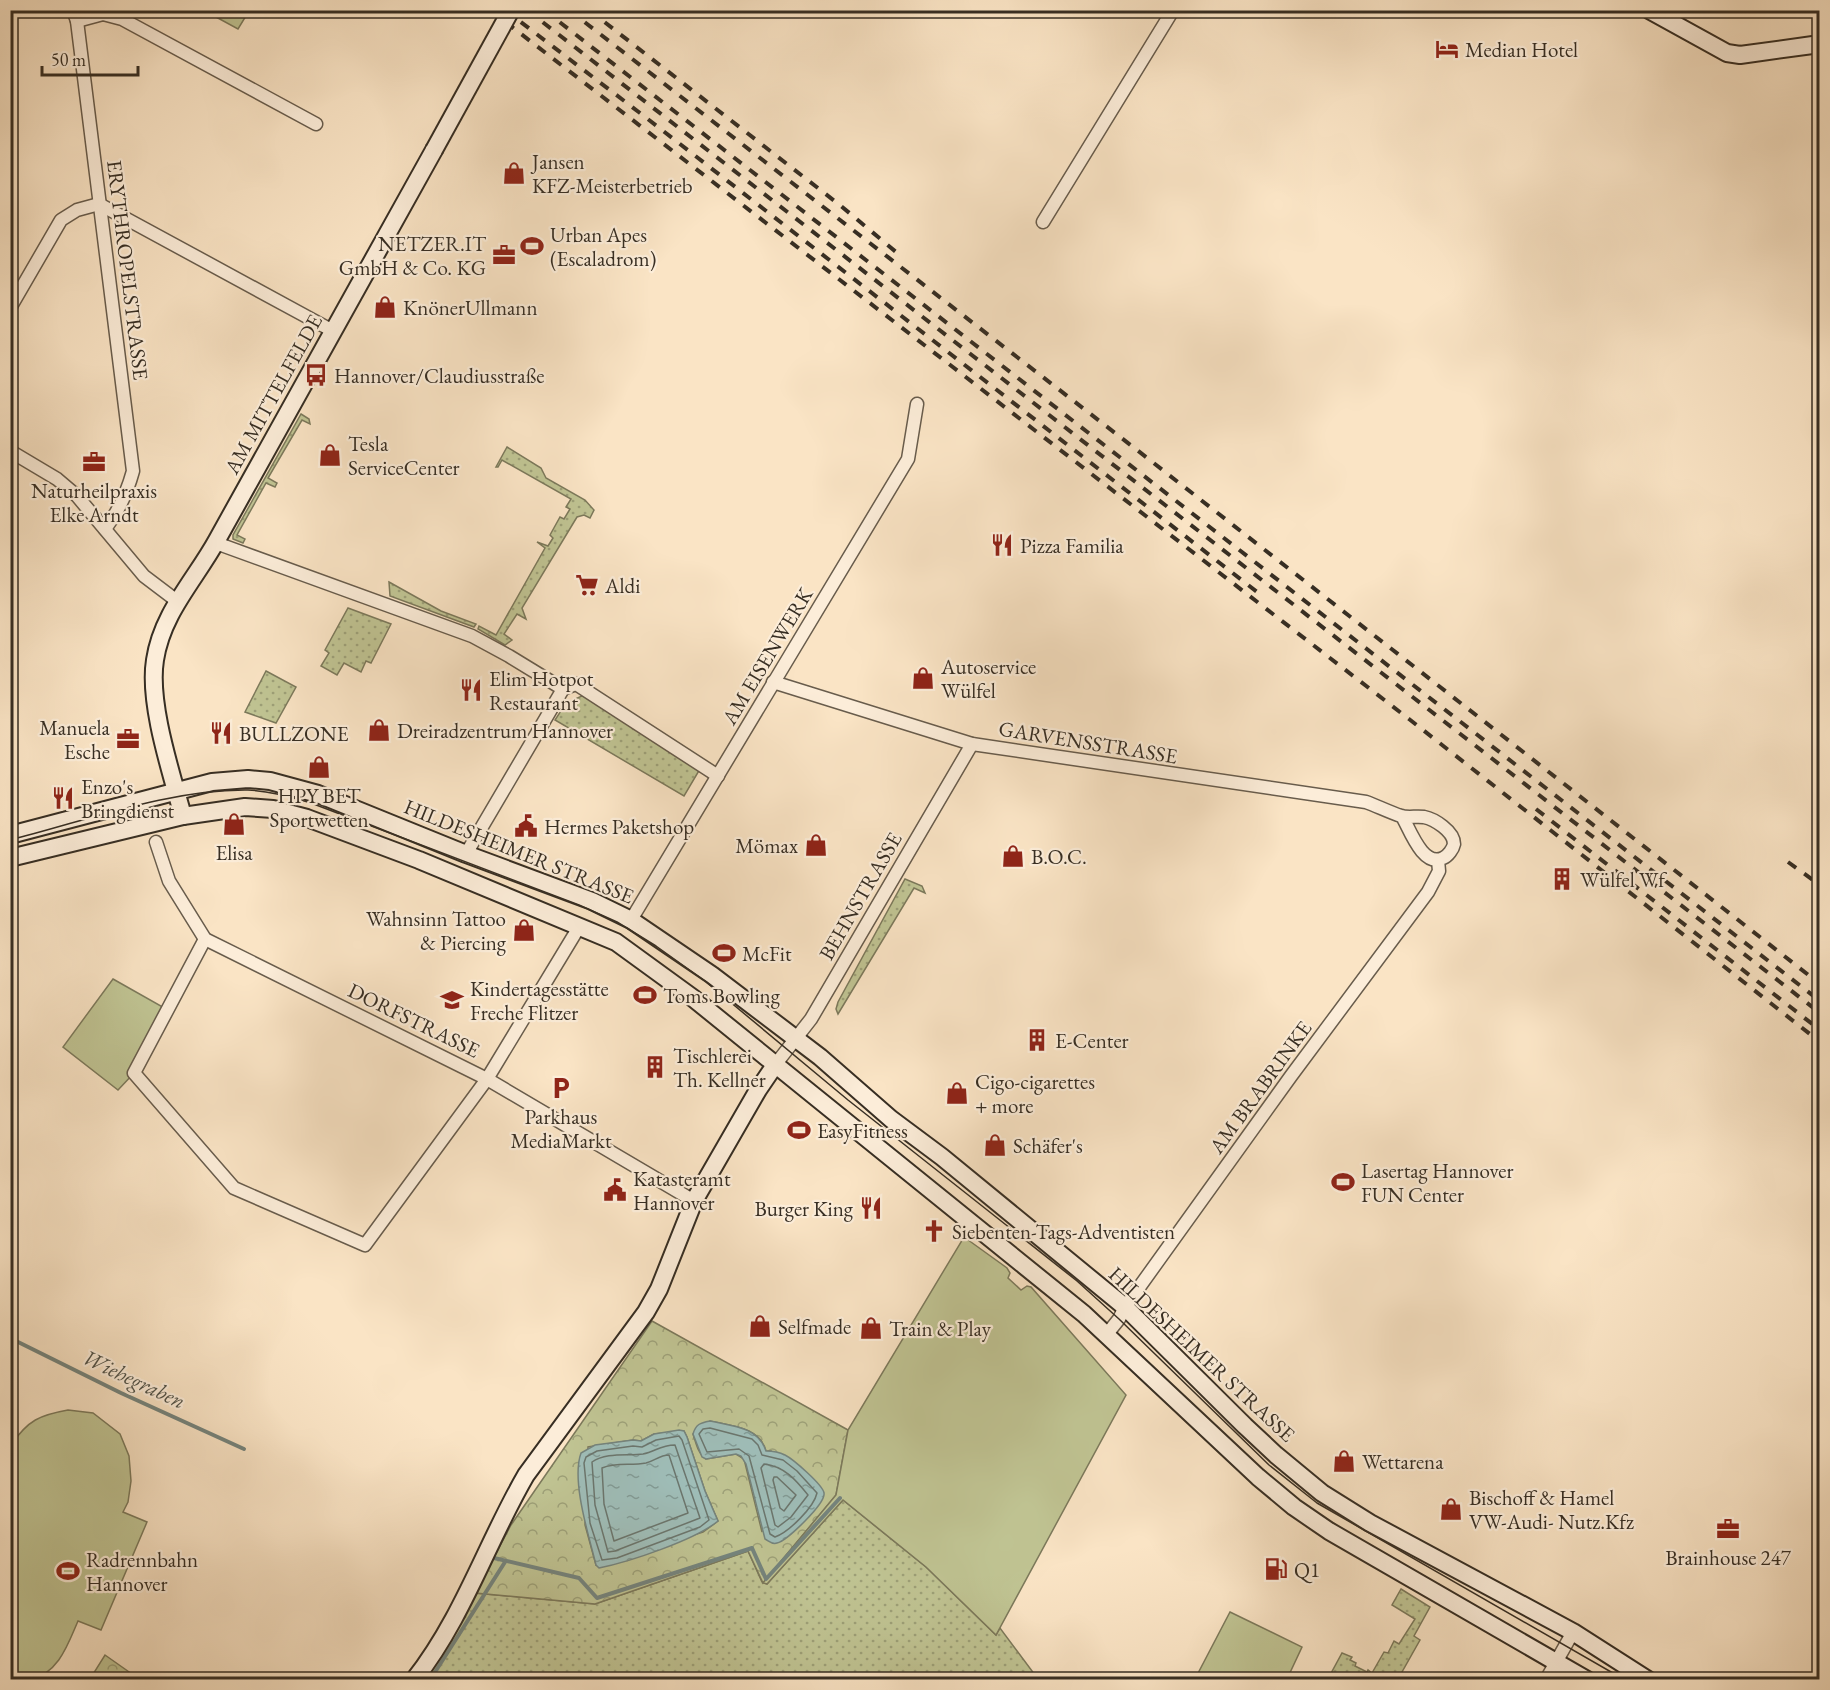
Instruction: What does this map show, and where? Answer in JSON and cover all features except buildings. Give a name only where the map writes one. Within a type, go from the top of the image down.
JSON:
[{"type":"main road","name":"AM MITTELFELDE","points":[[183,816],[158,719],[154,690],[154,661],[160,636],[177,601],[216,543],[511,10]]},
{"type":"main road","points":[[1649,10],[1709,44],[1733,54],[1768,52],[1820,44]]},
{"type":"main road","name":"HILDESHEIMER STRASSE","points":[[10,835],[212,782],[270,780],[318,794],[466,854],[592,901],[631,920],[712,975],[820,1057],[891,1119],[951,1164],[1125,1307],[1245,1426],[1322,1493],[1370,1523],[1573,1632],[1648,1680]]},
{"type":"main road","points":[[10,858],[213,810],[245,807],[273,809],[307,818],[419,860],[615,942],[693,998],[972,1222],[1107,1334],[1224,1445],[1294,1507],[1329,1531],[1587,1680]]},
{"type":"main road","points":[[414,1680],[451,1624],[526,1474],[646,1312],[659,1289],[694,1201],[758,1090],[775,1065]]},
{"type":"street","points":[[1043,222],[1173,10]]},
{"type":"street","points":[[75,16],[103,15],[122,19],[316,124]]},
{"type":"street","name":"ERYTHROPELSTRASSE","points":[[75,16],[133,471],[126,494],[105,529]]},
{"type":"street","points":[[10,308],[61,220],[77,210],[99,204],[333,331]]},
{"type":"street","name":"AM EISENWERK","points":[[631,920],[908,459],[917,404]]},
{"type":"street","points":[[10,451],[57,479],[77,496],[144,576],[177,601]]},
{"type":"street","points":[[216,543],[472,636],[563,689]]},
{"type":"street","name":"GARVENSSTRASSE","points":[[773,682],[972,744],[1366,802],[1402,816],[1424,817],[1448,831],[1454,844],[1449,855],[1438,860]]},
{"type":"street","points":[[466,854],[563,689],[576,684],[718,776]]},
{"type":"street","name":"BEHNSTRASSE","points":[[775,1065],[811,1019],[972,744]]},
{"type":"street","points":[[1402,816],[1422,853],[1431,860],[1438,860]]},
{"type":"street","points":[[156,842],[169,881],[205,939],[134,1073],[234,1188],[365,1245],[487,1079],[579,927]]},
{"type":"street","name":"AM BRABRINKE","points":[[1107,1334],[1291,1076],[1428,892],[1439,871],[1438,860]]},
{"type":"street","name":"DORFSTRASSE","points":[[205,939],[487,1079],[694,1201]]},
{"type":"street","points":[[1546,1680],[1573,1632]]},
{"type":"green space","points":[[205,11],[249,11],[238,29]]},
{"type":"green space","points":[[301,414],[309,419],[310,424],[302,420],[268,478],[277,483],[275,487],[266,483],[237,535],[245,539],[243,543],[233,539],[233,535]]},
{"type":"green space","points":[[507,447],[541,468],[546,478],[585,500],[594,510],[590,518],[584,515],[577,517],[522,608],[526,619],[517,614],[504,634],[512,640],[505,645],[478,629],[479,626],[496,635],[545,548],[537,542],[548,546],[553,538],[550,535],[560,517],[564,519],[570,509],[566,507],[571,499],[502,460],[496,467]]},
{"type":"green space","points":[[389,582],[441,611],[476,624],[474,627],[390,596]]},
{"type":"green space","points":[[348,608],[391,624],[371,663],[366,661],[361,672],[344,663],[337,675],[321,666],[329,653],[325,650]]},
{"type":"green space","points":[[266,671],[296,687],[276,723],[245,712]]},
{"type":"green space","points":[[584,695],[700,769],[684,796],[555,720],[566,703]]},
{"type":"green space","points":[[905,879],[922,886],[925,893],[914,888],[838,1014],[836,1009],[838,1002]]},
{"type":"green space","points":[[113,979],[168,1010],[134,1073],[118,1090],[63,1047]]},
{"type":"green space","points":[[964,1237],[1007,1268],[1010,1273],[1008,1278],[1021,1290],[1027,1286],[1031,1287],[1126,1395],[996,1635],[926,1567],[843,1500],[767,1584],[763,1583],[836,1495],[848,1430]]},
{"type":"green space","points":[[652,1321],[848,1430],[836,1495],[763,1583],[748,1551],[595,1604],[475,1593],[511,1525]],"holes":[[[710,1421],[751,1432],[763,1443],[766,1451],[771,1451],[762,1532],[744,1459],[736,1454],[706,1459],[698,1448],[693,1434]],[[684,1431],[718,1521],[703,1532],[596,1565],[585,1525],[588,1447],[633,1440],[641,1441],[654,1434]]]},
{"type":"green space","name":"Radrennbahn Hannover","points":[[68,1410],[93,1413],[120,1434],[129,1456],[131,1481],[128,1502],[123,1512],[147,1522],[101,1630],[78,1621],[61,1657],[48,1671],[30,1680],[11,1679],[11,1445],[35,1420]]},
{"type":"green space","points":[[843,1500],[926,1567],[996,1635],[1000,1628],[1038,1679],[414,1680],[475,1593],[595,1604],[748,1551],[762,1582],[767,1584]]},
{"type":"green space","points":[[1401,1589],[1430,1607],[1414,1636],[1420,1640],[1398,1679],[1334,1680],[1329,1677],[1342,1653],[1352,1657],[1350,1660],[1356,1663],[1355,1666],[1372,1673],[1384,1652],[1388,1653],[1394,1641],[1399,1644],[1415,1619],[1392,1605]]},
{"type":"green space","points":[[1230,1612],[1302,1647],[1287,1679],[1195,1679]]},
{"type":"green space","points":[[105,1655],[139,1679],[90,1679]]},
{"type":"water","points":[[710,1421],[736,1426],[751,1432],[762,1443],[766,1451],[778,1452],[789,1457],[822,1489],[824,1493],[819,1505],[782,1541],[774,1544],[765,1539],[746,1464],[741,1456],[736,1454],[706,1459],[702,1457],[693,1434],[699,1424]]},
{"type":"water","points":[[684,1431],[687,1437],[705,1491],[718,1521],[694,1536],[627,1561],[599,1568],[596,1565],[580,1493],[578,1465],[581,1453],[595,1445],[641,1441],[654,1434]]},
{"type":"waterway","name":"Wiehegraben","points":[[10,1338],[121,1393],[244,1449]]},
{"type":"waterway","points":[[494,1558],[579,1578],[597,1598],[752,1548],[766,1579],[840,1498]]},
{"type":"waterway","points":[[430,1680],[505,1562]]},
{"type":"tram line","points":[[10,840],[158,800],[218,791],[264,792],[311,803],[579,905],[617,922],[705,981],[848,1100],[1077,1281],[1269,1465],[1317,1503],[1625,1680]]},
{"type":"railway","points":[[490,10],[1409,719],[1820,1042]]},
{"type":"railway","points":[[505,10],[1261,595]]},
{"type":"railway","points":[[527,10],[1820,1013]]},
{"type":"railway","points":[[544,10],[1820,1001]]},
{"type":"railway","points":[[569,10],[1820,984]]},
{"type":"railway","points":[[589,10],[841,206],[902,257]]},
{"type":"railway","points":[[1536,809],[1820,1030]]},
{"type":"railway","points":[[1788,862],[1820,885]]},
{"type":"place","name":"Median Hotel","points":[[1447,49]]},
{"type":"place","name":"Jansen KFZ-Meisterbetrieb","points":[[514,173]]},
{"type":"place","name":"Urban Apes (Escaladrom)","points":[[532,246]]},
{"type":"place","name":"NETZER.IT GmbH & Co. KG","points":[[504,255]]},
{"type":"place","name":"KnönerUllmann","points":[[385,307]]},
{"type":"place","name":"Hannover/Claudiusstraße","points":[[316,375]]},
{"type":"place","name":"Tesla ServiceCenter","points":[[330,455]]},
{"type":"place","name":"Naturheilpraxis Elke Arndt","points":[[94,462]]},
{"type":"place","name":"Pizza Familia","points":[[1002,545]]},
{"type":"place","name":"Aldi","points":[[587,585]]},
{"type":"place","name":"Autoservice Wülfel","points":[[923,678]]},
{"type":"place","name":"Elim Hotpot Restaurant","points":[[471,690]]},
{"type":"place","name":"Dreiradzentrum Hannover","points":[[379,730]]},
{"type":"place","name":"BULLZONE","points":[[221,733]]},
{"type":"place","name":"Manuela Esche","points":[[128,739]]},
{"type":"place","name":"HPY BET Sportwetten","points":[[319,767]]},
{"type":"place","name":"Enzo's Bringdienst","points":[[63,798]]},
{"type":"place","name":"Elisa","points":[[234,824]]},
{"type":"place","name":"Hermes Paketshop","points":[[526,826]]},
{"type":"place","name":"Mömax","points":[[816,845]]},
{"type":"place","name":"B.O.C.","points":[[1013,856]]},
{"type":"place","name":"Wülfel Wf","points":[[1562,879]]},
{"type":"place","name":"Wahnsinn Tattoo & Piercing","points":[[524,930]]},
{"type":"place","name":"McFit","points":[[724,953]]},
{"type":"place","name":"Toms Bowling","points":[[645,995]]},
{"type":"place","name":"Kindertagesstätte Freche Flitzer","points":[[452,1000]]},
{"type":"place","name":"E-Center","points":[[1037,1040]]},
{"type":"place","name":"Tischlerei Th. Kellner","points":[[655,1067]]},
{"type":"place","name":"Parkhaus MediaMarkt","points":[[561,1088]]},
{"type":"place","name":"Cigo-cigarettes + more","points":[[957,1093]]},
{"type":"place","name":"EasyFitness","points":[[799,1130]]},
{"type":"place","name":"Schäfer's","points":[[995,1145]]},
{"type":"place","name":"Lasertag Hannover FUN Center","points":[[1343,1182]]},
{"type":"place","name":"Katasteramt Hannover","points":[[615,1190]]},
{"type":"place","name":"Burger King","points":[[871,1208]]},
{"type":"place","name":"Siebenten-Tags-Adventisten","points":[[934,1231]]},
{"type":"place","name":"Selfmade","points":[[760,1326]]},
{"type":"place","name":"Train & Play","points":[[871,1328]]},
{"type":"place","name":"Wettarena","points":[[1344,1461]]},
{"type":"place","name":"Bischoff & Hamel VW-Audi- Nutz.Kfz","points":[[1451,1509]]},
{"type":"place","name":"Brainhouse 247","points":[[1728,1529]]},
{"type":"place","name":"Q1","points":[[1276,1569]]},
{"type":"place","name":"Radrennbahn Hannover","points":[[68,1571]]}]
